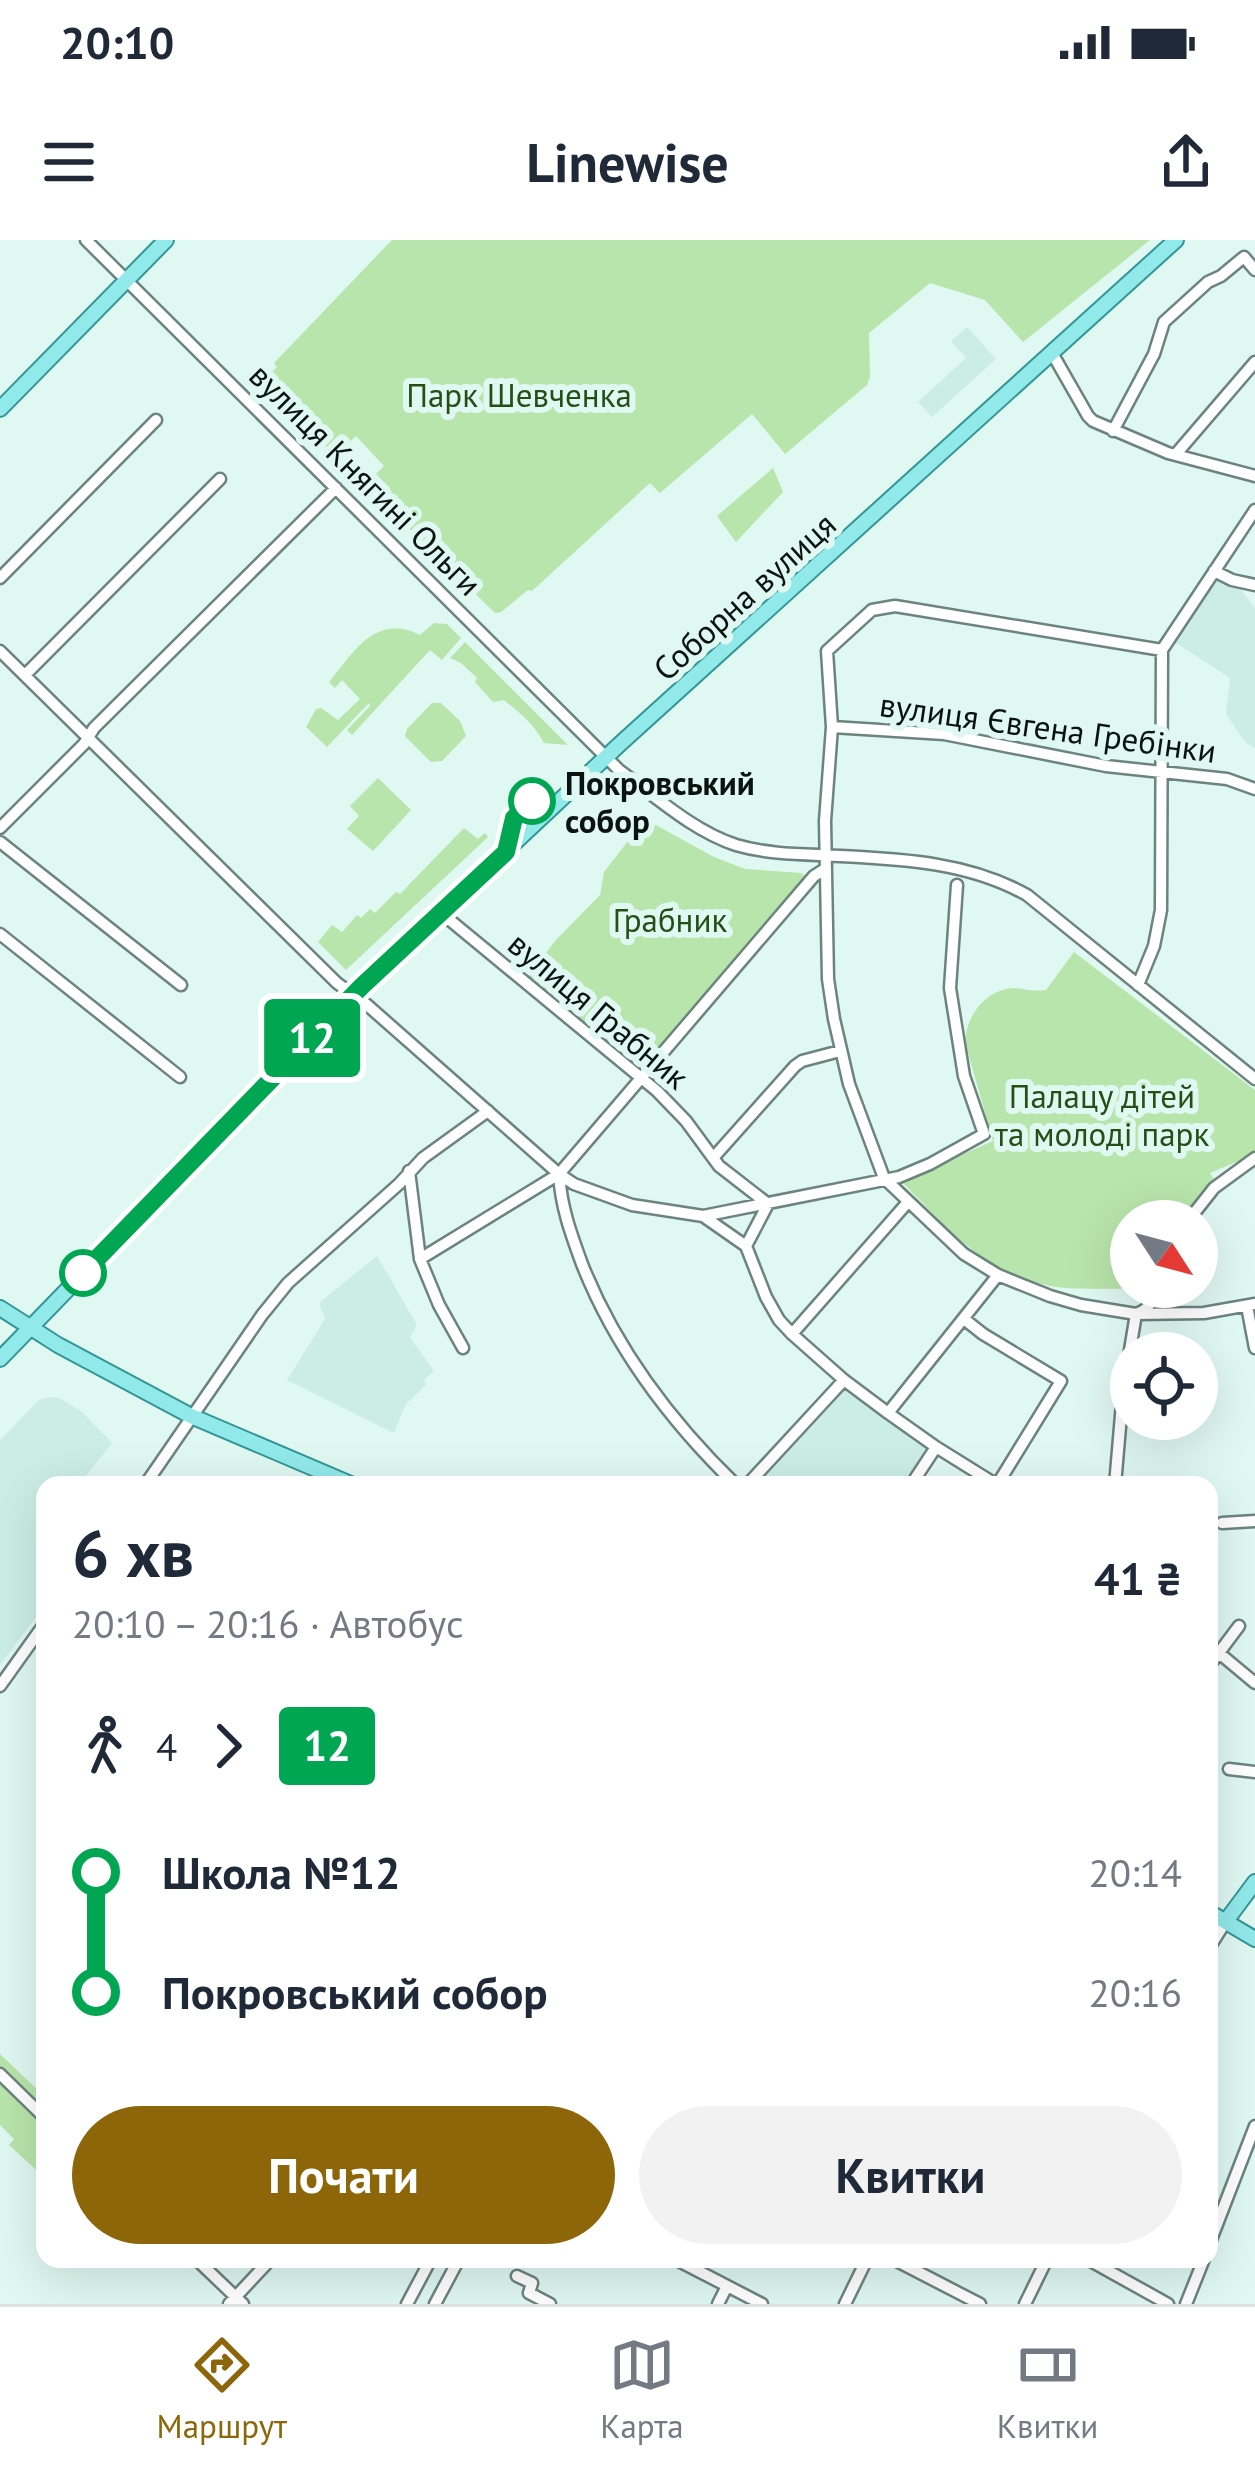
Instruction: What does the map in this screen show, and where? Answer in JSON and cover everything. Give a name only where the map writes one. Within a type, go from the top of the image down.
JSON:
[{"type":"main road","points":[[0,410],[166,240]]},
{"type":"main road","name":"Соборна вулиця","points":[[0,1359],[353,995],[440,912],[1176,240]]},
{"type":"main road","points":[[0,1308],[58,1345],[191,1416],[331,1476]]},
{"type":"main road","points":[[1226,1921],[1255,1882]]},
{"type":"main road","points":[[1218,1917],[1255,1939]]},
{"type":"street","name":"вулиця Княгині Ольги","points":[[86,240],[619,770],[725,841],[826,863],[942,865],[1001,881],[1027,895],[1255,1079]]},
{"type":"street","points":[[1113,431],[1154,355],[1164,322],[1244,257],[1255,271]]},
{"type":"street","points":[[1052,353],[1088,416],[1168,453],[1255,476]]},
{"type":"street","points":[[1176,454],[1255,362]]},
{"type":"street","points":[[0,578],[156,420]]},
{"type":"street","points":[[25,675],[220,479]]},
{"type":"street","points":[[0,828],[336,488]]},
{"type":"street","points":[[1138,986],[1154,946],[1161,910],[1162,650],[1255,510]]},
{"type":"street","points":[[1214,571],[1255,585]]},
{"type":"street","points":[[1162,650],[895,606],[872,610],[827,657],[832,727],[825,821],[828,980],[858,1112],[884,1178],[964,1254],[998,1275],[1081,1305],[1177,1315],[1251,1305],[1255,1348]]},
{"type":"street","points":[[0,651],[337,983],[559,1174],[632,1205],[703,1216],[768,1204],[899,1177],[984,1134],[964,1076],[950,988],[957,885]]},
{"type":"street","name":"вулиця Євгена Гребінки","points":[[832,727],[944,734],[1106,766],[1227,779],[1255,789]]},
{"type":"street","points":[[0,842],[181,986]]},
{"type":"street","points":[[420,1259],[559,1174],[826,863]]},
{"type":"street","name":"вулиця Грабник","points":[[440,912],[641,1078],[674,1108],[730,1177],[768,1204]]},
{"type":"street","points":[[0,934],[180,1076]]},
{"type":"street","points":[[713,1158],[795,1066],[841,1051]]},
{"type":"street","points":[[151,1476],[288,1283],[423,1158],[488,1112]]},
{"type":"street","points":[[1205,1200],[1255,1158]]},
{"type":"street","points":[[409,1171],[420,1259],[463,1348]]},
{"type":"street","points":[[559,1174],[570,1233],[611,1328],[663,1406],[727,1476]]},
{"type":"street","points":[[791,1334],[908,1202]]},
{"type":"street","points":[[746,1246],[768,1204]]},
{"type":"street","points":[[703,1216],[746,1246],[766,1297],[791,1334],[844,1380],[980,1476]]},
{"type":"street","points":[[888,1413],[998,1275]]},
{"type":"street","points":[[1136,1314],[1148,1308]]},
{"type":"street","points":[[1116,1476],[1136,1314]]},
{"type":"street","points":[[964,1319],[1061,1381],[996,1476]]},
{"type":"street","points":[[755,1476],[844,1380]]},
{"type":"street","points":[[917,1476],[936,1448]]},
{"type":"street","points":[[1222,1523],[1255,1521]]},
{"type":"street","points":[[1218,1655],[1239,1626]]},
{"type":"street","points":[[0,1686],[36,1636]]},
{"type":"street","points":[[1220,1653],[1255,1683]]},
{"type":"street","points":[[1229,1769],[1255,1772]]},
{"type":"street","points":[[1218,1934],[1226,1921]]},
{"type":"street","points":[[0,2074],[36,2108]]},
{"type":"street","points":[[1218,2222],[1255,2126]]},
{"type":"street","points":[[204,2268],[236,2302],[264,2268]]},
{"type":"street","points":[[407,2304],[426,2268]]},
{"type":"street","points":[[435,2304],[454,2268]]},
{"type":"street","points":[[692,2268],[762,2304]]},
{"type":"street","points":[[845,2304],[863,2268]]},
{"type":"street","points":[[910,2268],[980,2304]]},
{"type":"street","points":[[1024,2304],[1043,2268]]},
{"type":"street","points":[[1103,2268],[1168,2304]]},
{"type":"street","points":[[1186,2304],[1200,2268]]},
{"type":"street","points":[[517,2276],[532,2283],[526,2299],[550,2304]]},
{"type":"street","points":[[718,2304],[727,2286]]},
{"type":"shaded area","points":[[967,327],[996,359],[932,417],[918,402],[966,358],[951,341]]},
{"type":"shaded area","points":[[1218,580],[1244,587],[1242,591],[1255,608],[1255,748],[1246,743],[1226,714],[1230,678],[1173,641]]},
{"type":"shaded area","points":[[377,1256],[417,1325],[410,1337],[434,1371],[406,1404],[394,1433],[287,1380],[325,1319],[319,1303]]},
{"type":"shaded area","points":[[844,1380],[936,1447],[917,1476],[755,1476]]},
{"type":"shaded area","points":[[59,1398],[81,1411],[112,1443],[86,1476],[36,1476],[36,1617],[0,1665],[0,1440],[39,1400]]},
{"type":"green space","name":"Парк Шевченка","points":[[392,240],[1150,240],[1023,342],[985,300],[930,283],[869,333],[867,385],[785,454],[752,414],[660,493],[650,483],[532,591],[495,613],[379,499],[390,488],[376,474],[384,466],[356,436],[335,455],[267,388],[265,379],[277,367],[274,363]]},
{"type":"green space","points":[[773,468],[783,492],[736,542],[717,516]]},
{"type":"green space","points":[[434,623],[447,624],[461,638],[442,660],[430,650],[352,735],[347,730],[369,703],[327,747],[306,727],[316,709],[338,720],[360,699],[342,680],[335,688],[329,682],[367,639],[390,629],[420,635]]},
{"type":"green space","points":[[465,642],[568,745],[544,743],[504,700],[493,702],[475,682],[477,678],[450,658]]},
{"type":"green space","points":[[432,703],[441,703],[460,721],[466,736],[442,761],[431,762],[405,736]]},
{"type":"green space","points":[[378,778],[411,810],[373,851],[347,829],[359,816],[350,806]]},
{"type":"green space","name":"Грабник","points":[[645,819],[745,869],[805,876],[640,1068],[528,976],[600,895],[604,872]]},
{"type":"green space","points":[[464,828],[478,839],[485,833],[488,837],[346,970],[318,942],[332,925],[342,932],[357,915],[361,918],[370,909],[375,913],[396,892],[400,894]]},
{"type":"green space","name":"Палацу дітей та молоді парк","points":[[1074,952],[1255,1090],[1255,1154],[1210,1173],[1215,1181],[1201,1200],[1110,1200],[1110,1289],[1056,1287],[1003,1270],[966,1245],[901,1181],[993,1141],[965,1042],[968,1025],[982,1002],[997,992],[1046,990]]},
{"type":"green space","points":[[0,2054],[36,2088],[36,2170],[9,2145],[14,2139],[0,2125]]},
{"type":"bus line","name":"12","points":[[83,1273],[362,986],[506,852],[514,818],[532,801]]},
{"type":"place","name":"Покровський собор","points":[[532,801]]}]
